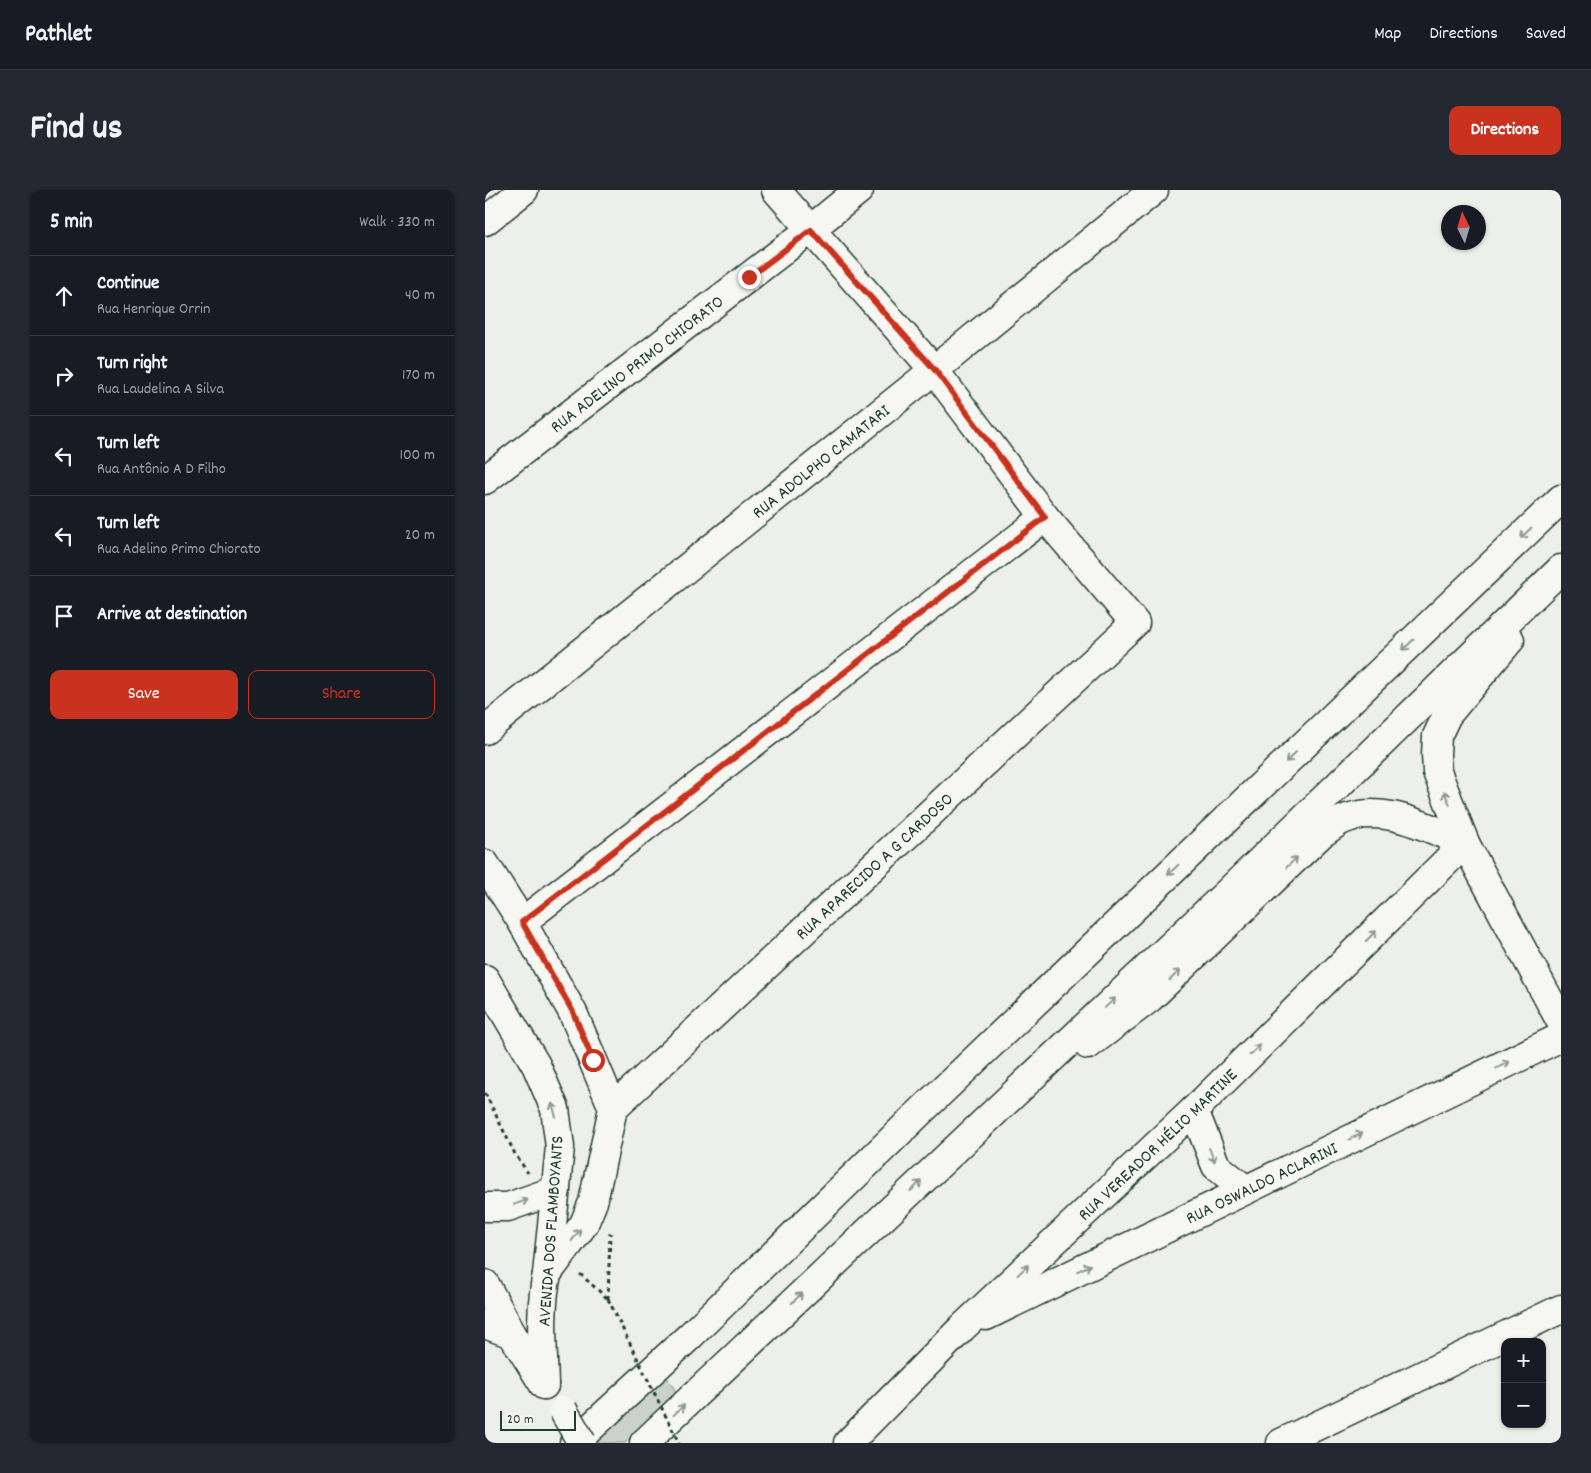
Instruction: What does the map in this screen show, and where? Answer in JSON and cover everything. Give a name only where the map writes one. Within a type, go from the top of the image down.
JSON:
[{"type":"main road","points":[[485,222],[524,190]]},
{"type":"main road","points":[[522,922],[1045,517],[935,370],[776,190]]},
{"type":"main road","name":"RUA ADELINO PRIMO CHIORATO","points":[[485,480],[811,230],[859,190]]},
{"type":"main road","name":"RUA ADOLPHO CAMATARI","points":[[485,730],[935,370],[1154,190]]},
{"type":"main road","points":[[575,1443],[1561,499]]},
{"type":"main road","name":"RUA APARECIDO A G CARDOSO","points":[[613,1108],[1135,623],[1045,517]]},
{"type":"main road","points":[[644,1443],[1228,892],[1561,569]]},
{"type":"main road","points":[[1561,578],[1447,715],[1437,736],[1435,754],[1437,772],[1465,843],[1561,1022]]},
{"type":"main road","points":[[971,1134],[1151,998],[1321,834],[1340,822],[1356,816],[1377,814],[1396,816],[1465,843]]},
{"type":"main road","name":"RUA VEREADOR HÉLIO MARTINE","points":[[847,1443],[962,1328],[1194,1110],[1465,843]]},
{"type":"main road","points":[[485,864],[522,922],[573,1012],[613,1108],[593,1202],[584,1224],[547,1274]]},
{"type":"main road","name":"AVENIDA DOS FLAMBOYANTS","points":[[485,979],[536,1065],[555,1109],[560,1147],[547,1274],[543,1292],[544,1385]]},
{"type":"main road","name":"RUA OSWALDO ACLARINI","points":[[962,1328],[1561,1037]]},
{"type":"main road","points":[[1194,1110],[1216,1166],[1246,1190]]},
{"type":"main road","points":[[485,1207],[508,1207],[556,1190]]},
{"type":"main road","name":"AVENIDA DOS FLAMBOYANTS","points":[[485,1284],[511,1334],[544,1385]]},
{"type":"main road","points":[[1281,1443],[1561,1309]]},
{"type":"main road","points":[[485,1324],[511,1334]]},
{"type":"main road","points":[[544,1385],[563,1410],[582,1443]]},
{"type":"path","points":[[608,1299],[679,1443]]},
{"type":"shaded area","points":[[666,1376],[677,1393],[625,1443],[595,1443]]},
{"type":"route","points":[[593,1060],[573,1012],[522,922],[1045,517],[935,370],[811,230],[749,277]]}]
